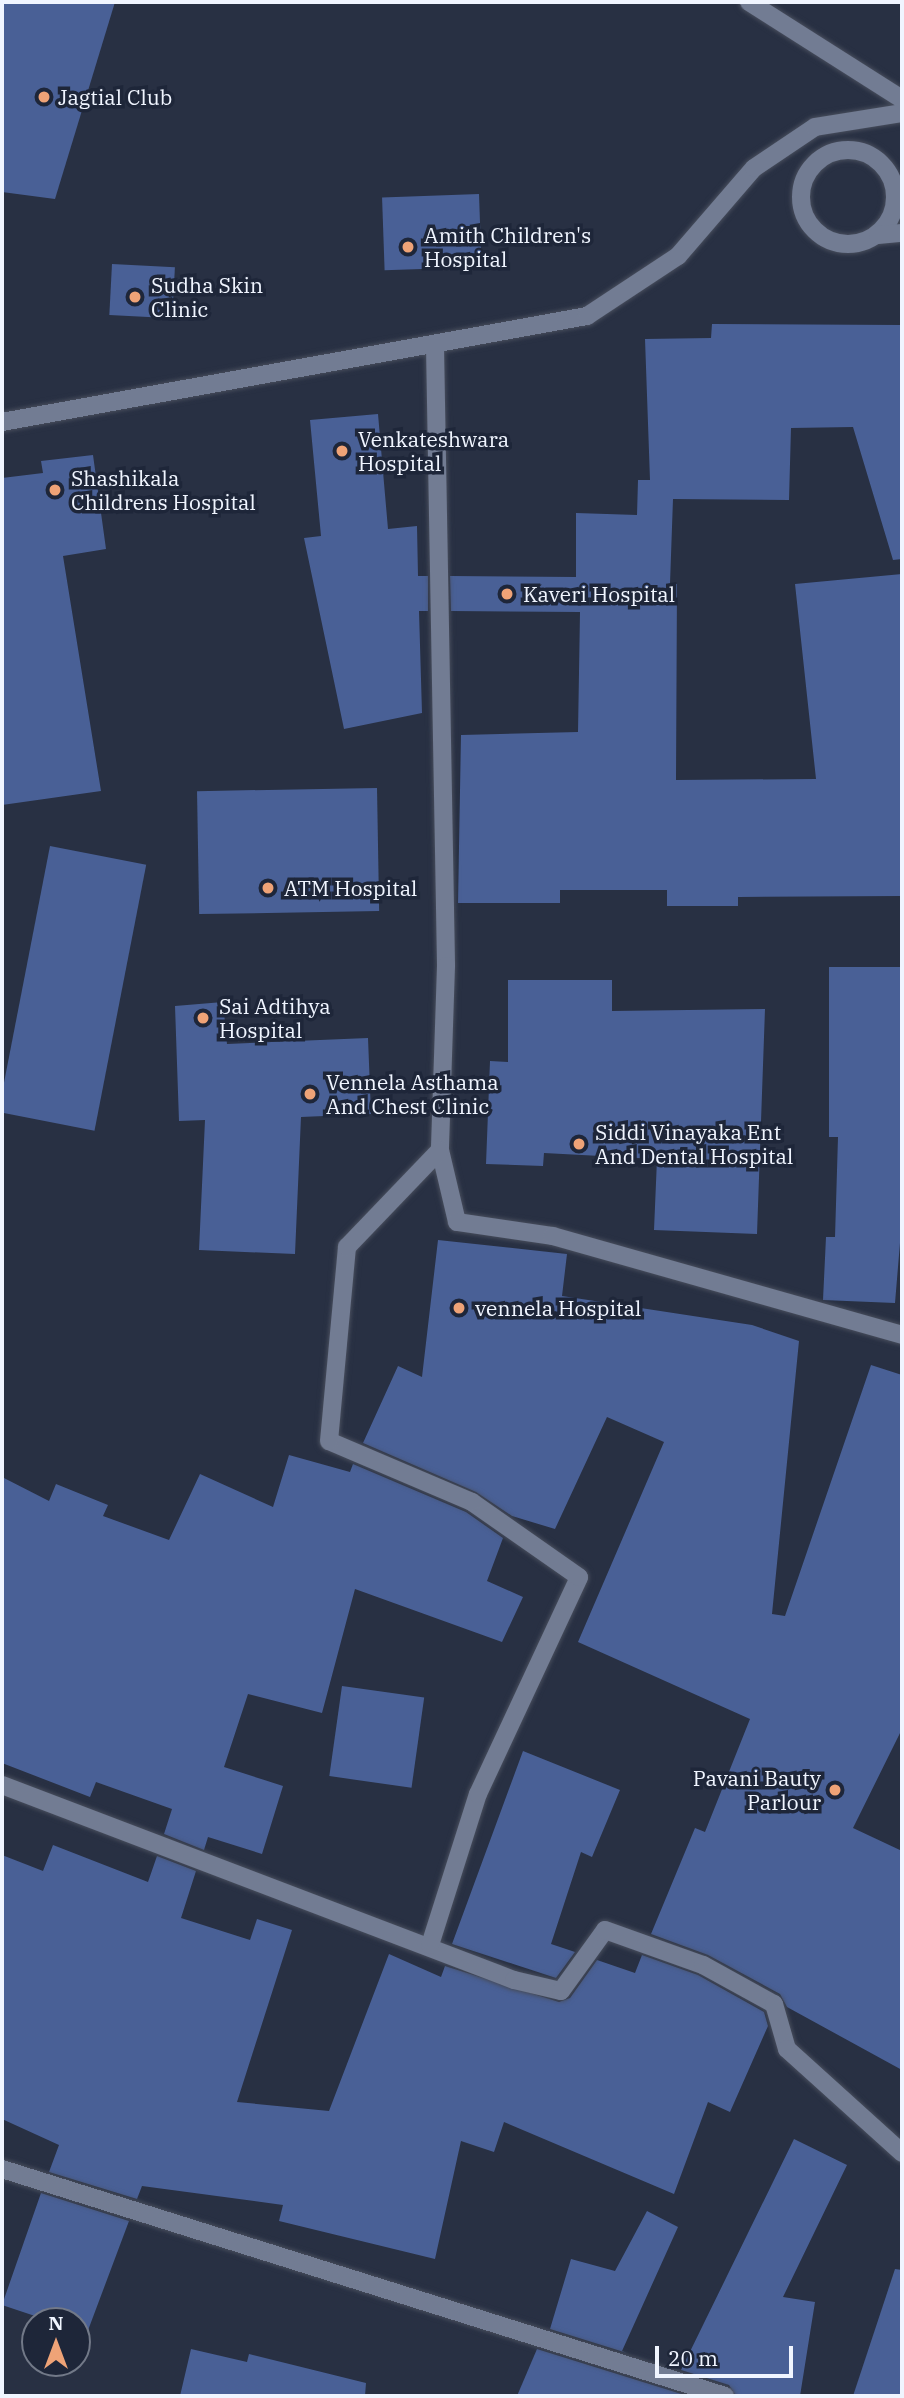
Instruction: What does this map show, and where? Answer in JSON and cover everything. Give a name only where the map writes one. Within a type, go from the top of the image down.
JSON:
[{"type":"street","points":[[749,2],[902,99]]},
{"type":"street","points":[[2,422],[587,316],[678,256],[754,168],[816,127],[902,113]]},
{"type":"street","points":[[828,154],[832,124]]},
{"type":"street","points":[[878,235],[894,210],[892,179],[873,156],[828,154],[815,162],[800,191],[807,223],[832,243],[864,243],[878,235],[902,233]]},
{"type":"street","points":[[435,345],[446,966],[440,1150],[457,1222],[553,1236],[902,1335]]},
{"type":"street","points":[[430,1945],[478,1794],[579,1577],[472,1502],[329,1441],[347,1247],[440,1150]]},
{"type":"street","points":[[2,1785],[430,1945],[514,1980],[561,1991],[605,1930],[703,1965],[774,2004],[787,2049],[902,2153]]},
{"type":"street","points":[[2,2169],[725,2396]]},
{"type":"building","name":"Jagtial Club","points":[[2,2],[115,2],[55,199],[2,192]]},
{"type":"building","points":[[479,194],[482,267],[385,270],[382,197]]},
{"type":"building","points":[[112,264],[175,267],[172,318],[109,315]]},
{"type":"building","points":[[712,324],[902,325],[902,559],[893,560],[853,427],[791,428],[789,500],[673,499],[670,584],[677,584],[676,780],[816,779],[795,584],[902,574],[902,896],[738,897],[738,906],[667,906],[667,890],[560,890],[560,903],[458,903],[461,735],[578,732],[580,612],[451,611],[450,576],[576,577],[576,513],[637,515],[638,480],[650,480],[645,339],[711,338]]},
{"type":"building","points":[[378,414],[388,529],[417,526],[418,576],[428,576],[428,611],[419,611],[422,713],[344,729],[304,538],[321,536],[310,420]]},
{"type":"building","points":[[93,455],[106,549],[63,556],[101,791],[2,805],[2,478],[43,473],[41,461]]},
{"type":"building","points":[[377,788],[379,911],[199,914],[197,791]]},
{"type":"building","points":[[50,846],[146,865],[94,1131],[2,1113],[2,1093]]},
{"type":"building","points":[[829,967],[902,967],[902,1219],[895,1303],[823,1300],[826,1237],[835,1237],[838,1137],[829,1137]]},
{"type":"building","points":[[508,980],[612,980],[612,1011],[765,1009],[757,1234],[654,1230],[657,1159],[544,1153],[543,1166],[486,1164],[490,1061],[508,1062]]},
{"type":"building","points":[[223,1002],[227,1044],[368,1038],[371,1114],[301,1117],[295,1254],[199,1250],[205,1120],[179,1121],[175,1006]]},
{"type":"building","points":[[438,1240],[567,1254],[562,1296],[752,1325],[799,1341],[772,1614],[785,1616],[871,1365],[902,1375],[902,1729],[853,1828],[902,1851],[902,2070],[787,2007],[780,1994],[708,1955],[651,1934],[695,1828],[705,1832],[750,1719],[578,1642],[664,1442],[607,1417],[555,1529],[512,1516],[476,1492],[363,1443],[398,1366],[422,1377]]},
{"type":"building","points":[[289,1455],[350,1472],[353,1464],[466,1512],[503,1538],[487,1581],[523,1597],[502,1642],[355,1589],[322,1713],[248,1694],[224,1767],[283,1786],[262,1854],[208,1837],[204,1850],[164,1834],[172,1809],[96,1782],[90,1797],[2,1763],[2,1477],[49,1501],[56,1484],[108,1505],[103,1516],[169,1540],[200,1474],[273,1507]]},
{"type":"building","points":[[342,1686],[424,1698],[412,1788],[329,1776]]},
{"type":"building","points":[[523,1751],[620,1790],[592,1857],[581,1852],[551,1944],[575,1952],[556,1978],[452,1944]]},
{"type":"building","points":[[53,1845],[148,1882],[157,1856],[196,1871],[181,1918],[250,1940],[257,1919],[292,1930],[237,2102],[329,2111],[389,1954],[441,1977],[445,1966],[559,2002],[570,1998],[597,1960],[635,1973],[642,1955],[698,1975],[764,2012],[768,2026],[730,2112],[708,2102],[674,2194],[504,2122],[494,2152],[461,2141],[435,2259],[279,2221],[283,2205],[142,2186],[137,2199],[49,2172],[59,2145],[2,2119],[2,1855],[43,1871]]},
{"type":"building","points":[[794,2139],[847,2165],[783,2297],[815,2302],[800,2396],[736,2396],[729,2385],[681,2370]]},
{"type":"building","points":[[41,2193],[129,2221],[91,2322],[91,2307],[21,2307],[21,2311],[2,2305]]},
{"type":"building","points":[[647,2211],[678,2227],[622,2351],[627,2353],[550,2329],[571,2259],[615,2271]]},
{"type":"building","points":[[895,2269],[902,2270],[902,2396],[853,2396]]},
{"type":"building","points":[[191,2349],[247,2362],[249,2354],[366,2383],[365,2396],[180,2396]]},
{"type":"building","points":[[537,2349],[688,2396],[517,2396]]},
{"type":"place","name":"Jagtial Club","points":[[44,97]]},
{"type":"place","name":"Amith Children's Hospital","points":[[408,247]]},
{"type":"place","name":"Sudha Skin Clinic","points":[[135,297]]},
{"type":"place","name":"Venkateshwara Hospital","points":[[342,451]]},
{"type":"place","name":"Shashikala Childrens Hospital","points":[[55,490]]},
{"type":"place","name":"Kaveri Hospital","points":[[507,594]]},
{"type":"place","name":"ATM Hospital","points":[[268,888]]},
{"type":"place","name":"Sai Adtihya Hospital","points":[[203,1018]]},
{"type":"place","name":"Vennela Asthama And Chest Clinic","points":[[310,1094]]},
{"type":"place","name":"Siddi Vinayaka Ent And Dental Hospital","points":[[579,1144]]},
{"type":"place","name":"vennela Hospital","points":[[459,1308]]},
{"type":"place","name":"Pavani Bauty Parlour","points":[[835,1790]]}]
